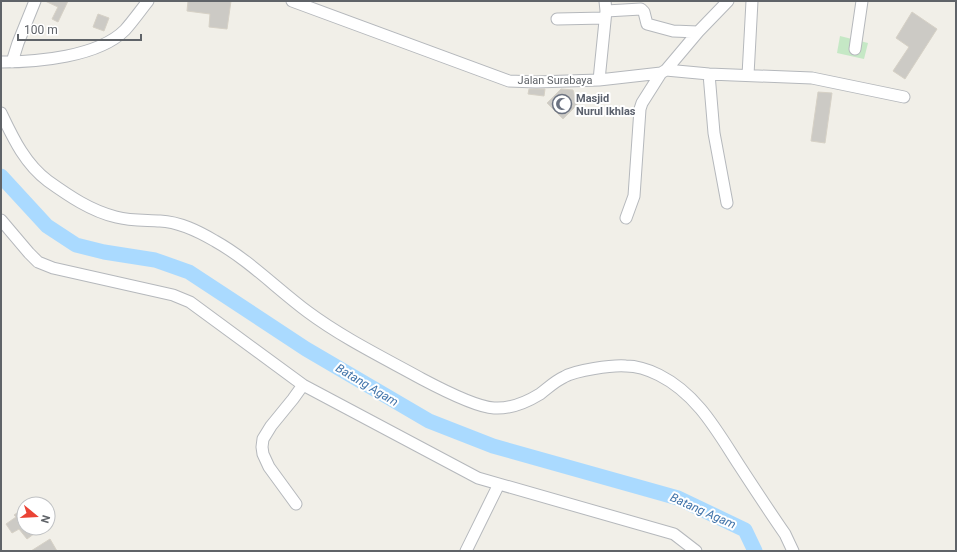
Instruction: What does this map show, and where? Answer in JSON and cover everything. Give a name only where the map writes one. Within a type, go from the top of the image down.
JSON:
[{"type":"street","points":[[4,64],[18,43],[35,1]]},
{"type":"street","points":[[4,64],[86,52],[106,43],[124,31],[148,1]]},
{"type":"street","name":"Jalan Surabaya","points":[[292,1],[510,81],[536,82],[599,80],[663,72],[748,75],[812,78],[904,97]]},
{"type":"street","points":[[626,218],[634,196],[640,109],[642,103],[663,72],[728,1]]},
{"type":"street","points":[[748,75],[752,1]]},
{"type":"street","points":[[855,49],[862,1]]},
{"type":"street","points":[[557,19],[605,10],[640,9],[644,12],[647,24],[673,31],[698,32]]},
{"type":"street","points":[[599,80],[605,10]]},
{"type":"street","points":[[709,74],[714,133],[727,203]]},
{"type":"street","points":[[1,113],[14,140],[32,166],[46,179],[90,208],[103,214],[119,218],[162,221],[177,224],[196,231],[247,262],[287,296],[311,314],[348,338],[438,388],[484,407],[495,408],[528,401],[556,382],[571,374],[611,367],[628,366],[641,368],[658,374],[680,388],[699,405],[785,534],[793,551]]},
{"type":"street","points":[[1,220],[38,262],[53,268],[173,295],[190,302],[303,385],[478,478],[674,534],[696,551]]},
{"type":"street","points":[[296,504],[269,467],[263,454],[262,447],[263,439],[271,426],[303,385]]},
{"type":"street","points":[[466,551],[499,484]]},
{"type":"green space","points":[[840,36],[868,43],[864,59],[837,53]]},
{"type":"building","points":[[45,1],[68,1],[58,22],[52,19],[58,7]]},
{"type":"building","points":[[188,1],[231,1],[227,29],[209,27],[210,14],[187,11]]},
{"type":"building","points":[[912,12],[937,29],[905,79],[893,71],[909,47],[896,38]]},
{"type":"building","points":[[98,14],[109,18],[104,31],[93,27]]},
{"type":"building","points":[[529,89],[545,89],[544,96],[528,94]]},
{"type":"building","name":"Masjid Nurul Ikhlas","points":[[561,89],[573,90],[577,105],[563,119],[547,103]]},
{"type":"building","points":[[818,92],[832,93],[825,143],[811,141]]},
{"type":"building","points":[[16,517],[16,531],[12,533],[6,524]]},
{"type":"building","points":[[50,539],[57,551],[31,551]]},
{"type":"waterway","name":"Batang Agam","points":[[1,176],[47,226],[76,245],[104,252],[155,260],[189,272],[306,349],[429,421],[493,446],[678,498],[745,530],[755,551]]},
{"type":"place","name":"Masjid Nurul Ikhlas","points":[[562,104]]}]
